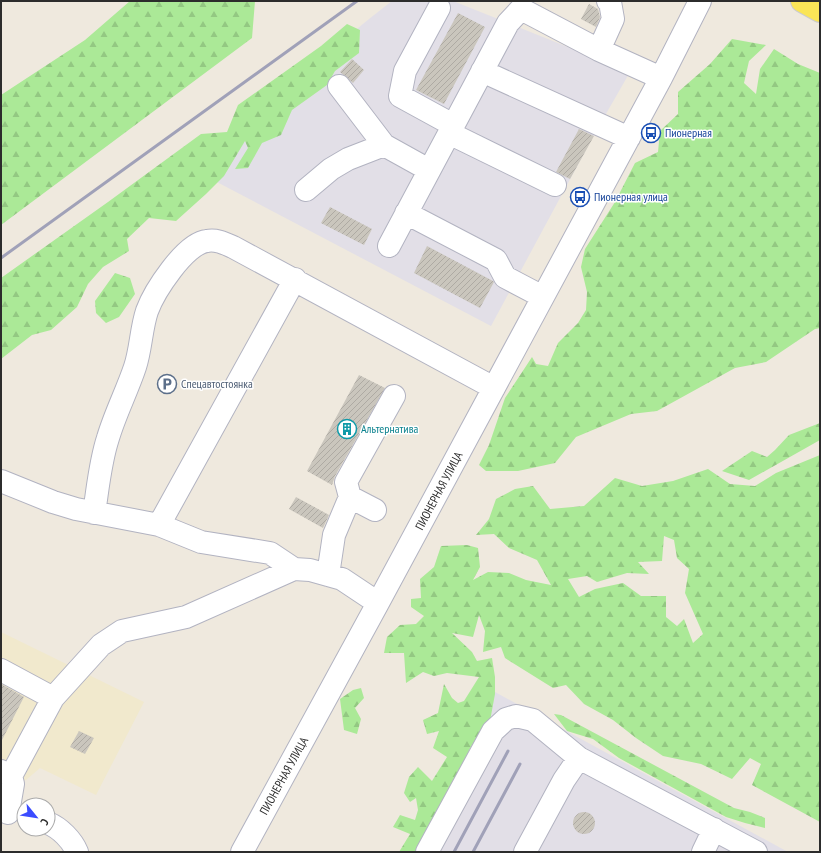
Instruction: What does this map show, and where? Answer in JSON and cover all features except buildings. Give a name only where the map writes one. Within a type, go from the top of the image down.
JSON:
[{"type":"main road","points":[[802,1],[820,11]]},
{"type":"street","points":[[599,50],[613,19],[610,2],[608,1]]},
{"type":"street","name":"ПИОНЕРНАЯ УЛИЦА","points":[[242,852],[629,138],[700,1]]},
{"type":"street","points":[[439,8],[405,71],[400,96],[451,129],[555,185]]},
{"type":"street","points":[[389,246],[508,23],[521,9],[599,50],[661,78]]},
{"type":"street","points":[[482,71],[629,138]]},
{"type":"street","points":[[339,86],[384,145],[429,170]]},
{"type":"street","points":[[306,190],[331,169],[348,158],[384,145]]},
{"type":"street","points":[[406,213],[496,260],[505,277],[543,297]]},
{"type":"street","points":[[94,513],[102,461],[107,440],[139,355],[147,311],[158,288],[183,256],[196,244],[206,241],[218,241],[233,247],[295,279],[494,388]]},
{"type":"street","points":[[159,525],[295,279]]},
{"type":"street","points":[[328,576],[334,535],[350,498],[346,482],[394,396]]},
{"type":"street","points":[[1,481],[53,502],[94,513],[159,525],[201,542],[270,553],[294,569]]},
{"type":"street","points":[[350,498],[376,510]]},
{"type":"street","points":[[11,814],[13,784],[6,774],[53,698],[100,645],[122,631],[186,617],[294,569],[310,570],[342,579],[378,603]]},
{"type":"street","points":[[1,670],[53,698]]},
{"type":"street","points":[[428,852],[493,731],[506,719],[516,716],[533,720],[579,758],[756,852]]},
{"type":"street","points":[[525,852],[564,780],[579,758]]},
{"type":"street","points":[[56,828],[73,844],[77,852]]},
{"type":"street","points":[[703,852],[714,829]]},
{"type":"shaded area","points":[[392,1],[453,1],[630,72],[595,133],[491,326],[213,180],[210,150]]},
{"type":"shaded area","points":[[1,632],[144,702],[96,795],[40,768],[26,780],[1,787]]},
{"type":"shaded area","points":[[495,692],[788,852],[408,852]]},
{"type":"green space","points":[[130,1],[255,1],[252,38],[1,225],[1,95],[85,40]]},
{"type":"green space","points":[[347,24],[360,30],[359,53],[335,71],[327,85],[292,110],[281,135],[262,143],[248,168],[235,169],[248,148],[245,141],[224,176],[176,221],[149,218],[127,239],[129,251],[103,267],[88,284],[77,307],[51,330],[32,335],[1,359],[1,278],[201,134],[227,132],[238,105],[321,46]]},
{"type":"green space","points":[[732,39],[766,45],[749,61],[744,83],[756,94],[760,69],[774,49],[798,64],[820,73],[820,328],[815,329],[766,362],[735,368],[657,411],[631,414],[576,437],[555,463],[518,471],[486,471],[479,465],[489,445],[505,398],[532,357],[536,364],[548,366],[558,343],[578,323],[586,310],[587,292],[581,267],[585,249],[615,202],[635,163],[658,152],[660,131],[678,114],[678,92],[710,64]]},
{"type":"green space","points":[[115,273],[130,278],[135,294],[119,317],[106,323],[96,313],[95,301]]},
{"type":"green space","points":[[820,423],[820,440],[749,480],[722,471],[752,451],[767,457],[789,435]]},
{"type":"green space","points":[[820,455],[820,822],[752,785],[761,764],[750,758],[732,779],[701,764],[663,756],[613,720],[584,704],[566,685],[553,688],[505,658],[501,647],[483,652],[485,631],[479,615],[473,637],[452,633],[472,652],[477,661],[492,658],[495,677],[495,694],[490,721],[469,750],[467,761],[423,852],[399,852],[410,834],[393,827],[400,815],[415,820],[418,810],[416,798],[410,802],[404,793],[409,777],[418,767],[432,781],[447,757],[433,748],[439,731],[427,734],[423,720],[438,713],[444,684],[452,698],[458,703],[464,701],[479,677],[447,673],[434,676],[423,672],[406,683],[404,653],[384,653],[387,637],[400,625],[416,624],[424,616],[411,607],[411,599],[421,598],[420,579],[434,567],[441,546],[467,545],[478,548],[480,567],[473,580],[488,572],[509,573],[526,580],[551,585],[537,560],[509,548],[494,534],[476,535],[489,519],[496,499],[515,489],[533,486],[550,509],[584,506],[615,478],[642,486],[673,481],[708,469],[730,484],[755,486],[776,473]],"holes":[[[664,536],[674,540],[677,558],[689,569],[685,593],[703,634],[693,643],[684,619],[677,626],[666,617],[666,596],[641,596],[623,583],[595,589],[579,597],[568,579],[587,576],[597,582],[627,573],[649,574],[638,562],[662,561]]]},
{"type":"green space","points":[[361,688],[364,698],[355,708],[361,719],[357,734],[344,730],[340,699],[353,690]]},
{"type":"green space","points":[[554,714],[561,715],[734,808],[765,818],[765,828],[726,817],[619,758],[593,739],[567,731]]},
{"type":"railway","points":[[1,258],[357,1]]},
{"type":"railway","points":[[454,852],[508,751]]},
{"type":"railway","points":[[473,852],[520,764]]},
{"type":"place","name":"Пионерная","points":[[651,133]]},
{"type":"place","name":"Пионерная улица","points":[[580,197]]},
{"type":"place","name":"Спецавтостоянка","points":[[167,384]]},
{"type":"place","name":"Альтернатива","points":[[347,429]]}]
